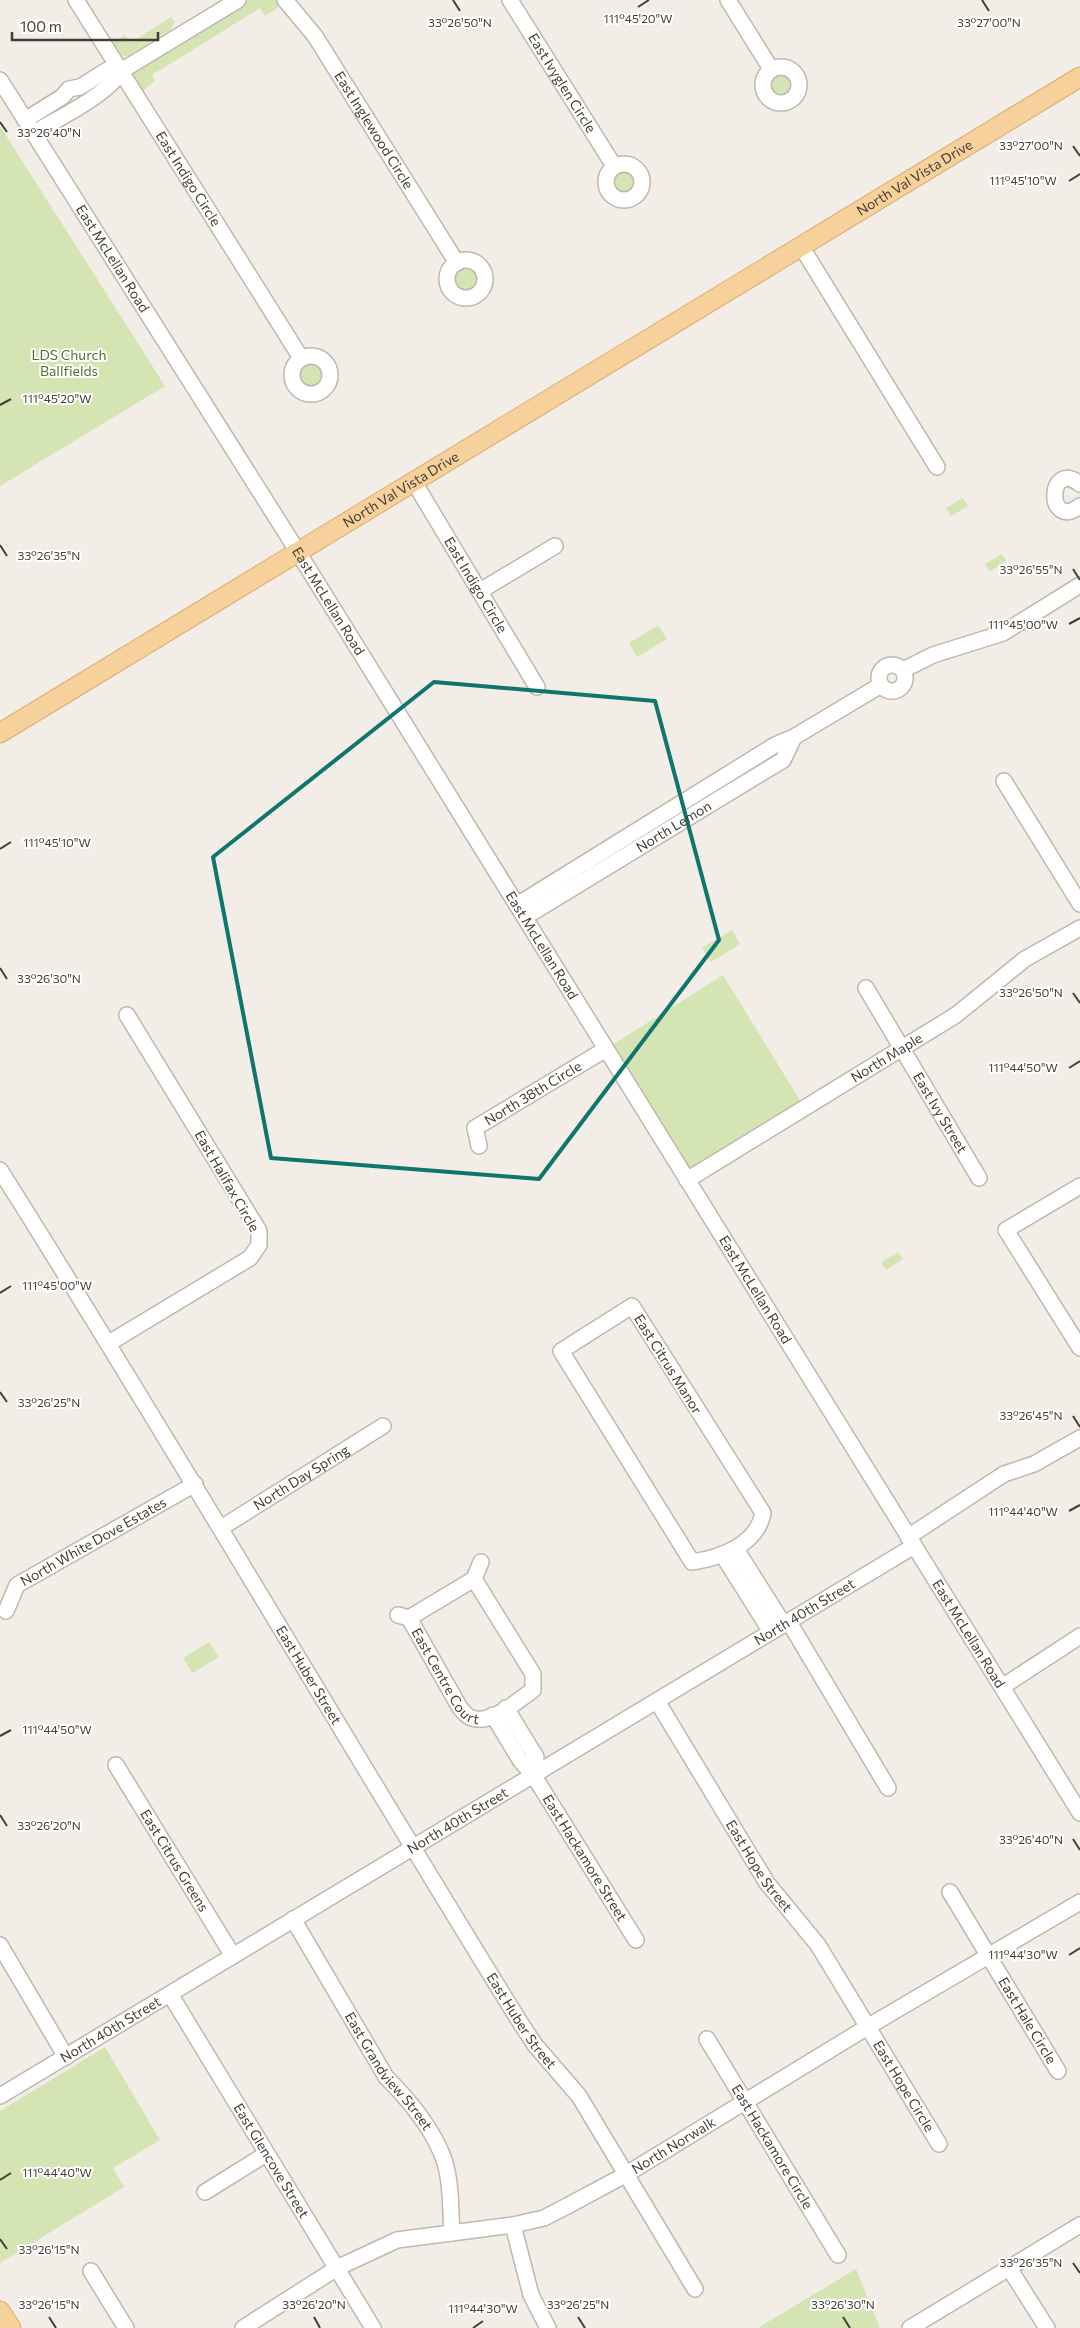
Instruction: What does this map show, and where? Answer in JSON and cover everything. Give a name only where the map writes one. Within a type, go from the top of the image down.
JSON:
[{"type":"main road","name":"North Val Vista Drive","points":[[0,734],[1080,77]]},
{"type":"main road","points":[[0,2310],[11,2328]]},
{"type":"street","name":"East Indigo Circle","points":[[76,0],[301,358]]},
{"type":"street","points":[[34,133],[70,110],[80,108],[84,93],[107,70],[121,71],[238,0]]},
{"type":"street","name":"East Inglewood Circle","points":[[286,0],[315,36],[457,262]]},
{"type":"street","name":"East Ivyglen Circle","points":[[510,0],[614,166]]},
{"type":"street","points":[[728,0],[772,69]]},
{"type":"street","name":"East McLellan Road","points":[[0,80],[298,552],[1080,1813]]},
{"type":"street","points":[[25,120],[62,97],[69,89],[84,93]]},
{"type":"street","points":[[62,97],[70,110]]},
{"type":"street","points":[[800,246],[937,467]]},
{"type":"street","points":[[1079,508],[1063,510],[1055,502],[1054,492],[1055,487],[1064,480],[1074,480],[1080,484]]},
{"type":"street","name":"East Indigo Circle","points":[[414,482],[537,687]]},
{"type":"street","points":[[480,591],[555,546]]},
{"type":"street","name":"North Lemon","points":[[607,859],[728,774],[775,745],[794,738],[881,684],[889,690],[899,689],[905,680],[903,670],[933,655],[1003,633],[1080,585]]},
{"type":"street","name":"North Lemon","points":[[521,911],[607,859],[737,789],[783,760],[794,738]]},
{"type":"street","points":[[728,774],[737,789]]},
{"type":"street","points":[[1004,781],[1080,904]]},
{"type":"street","name":"North Maple","points":[[687,1180],[956,1015],[1025,959],[1080,928]]},
{"type":"street","name":"East Ivy Street","points":[[866,988],[979,1178]]},
{"type":"street","name":"East Halifax Circle","points":[[109,1343],[250,1258],[259,1245],[259,1231],[127,1015]]},
{"type":"street","name":"North 38th Circle","points":[[479,1146],[475,1128],[606,1049]]},
{"type":"street","name":"East Huber Street","points":[[0,1170],[195,1484],[412,1848],[531,2039],[579,2096],[695,2289]]},
{"type":"street","points":[[1080,1186],[1006,1230],[1080,1348]]},
{"type":"street","name":"East Citrus Manor","points":[[632,1306],[763,1513],[760,1527],[729,1551],[708,1560],[692,1562],[561,1350],[632,1306]]},
{"type":"street","name":"North Day Spring","points":[[221,1528],[383,1426]]},
{"type":"street","name":"North 40th Street","points":[[0,2096],[781,1626],[911,1542],[1004,1474],[1034,1464],[1080,1438]]},
{"type":"street","name":"North White Dove Estates","points":[[6,1610],[17,1585],[195,1484]]},
{"type":"street","points":[[729,1551],[888,1788]]},
{"type":"street","points":[[474,1579],[481,1562]]},
{"type":"street","name":"East Centre Court","points":[[474,1579],[533,1674],[533,1690],[506,1708],[482,1719],[471,1718],[460,1708],[403,1617],[474,1579]]},
{"type":"street","points":[[1002,1687],[1080,1636]]},
{"type":"street","name":"East Hope Street","points":[[657,1700],[767,1883],[818,1944],[868,2026]]},
{"type":"street","name":"East Centre Court","points":[[506,1708],[536,1757],[534,1776]]},
{"type":"street","name":"East Centre Court","points":[[493,1715],[520,1760],[534,1776]]},
{"type":"street","points":[[505,1736],[519,1728]]},
{"type":"street","name":"East Citrus Greens","points":[[116,1765],[233,1956]]},
{"type":"street","name":"East Hackamore Street","points":[[534,1776],[636,1940]]},
{"type":"street","name":"East Hale Circle","points":[[950,1892],[1058,2071]]},
{"type":"street","name":"North Norwalk","points":[[243,2328],[337,2268],[398,2240],[512,2225],[544,2218],[625,2175],[868,2026],[1080,1902]]},
{"type":"street","name":"East Grandview Street","points":[[293,1919],[386,2077],[407,2098],[442,2152],[449,2188],[452,2233]]},
{"type":"street","points":[[0,1945],[66,2057]]},
{"type":"street","name":"East Glencove Street","points":[[170,1994],[373,2328]]},
{"type":"street","name":"East Hope Circle","points":[[868,2026],[940,2144]]},
{"type":"street","name":"East Hackamore Circle","points":[[707,2039],[838,2255]]},
{"type":"street","points":[[205,2192],[266,2154]]},
{"type":"street","points":[[512,2225],[531,2295],[548,2328]]},
{"type":"street","points":[[910,2328],[1080,2225]]},
{"type":"street","points":[[1009,2268],[1047,2328]]},
{"type":"street","points":[[91,2271],[126,2328]]},
{"type":"highlighted area","points":[[434,682],[655,701],[719,940],[539,1179],[271,1158],[213,857]]},
{"type":"green space","points":[[248,0],[276,0],[280,6],[265,16],[260,8],[152,75],[155,81],[141,92],[132,76],[133,70]]},
{"type":"green space","points":[[171,17],[175,21],[171,29],[128,56],[117,55],[110,44],[125,35],[130,43]]},
{"type":"green space","points":[[772,73],[784,73],[792,79],[793,87],[786,96],[775,96],[769,88]]},
{"type":"green space","name":"LDS Church Ballfields","points":[[0,126],[165,386],[0,486]]},
{"type":"green space","points":[[617,169],[627,170],[635,177],[635,188],[630,193],[621,194],[613,187],[613,180]]},
{"type":"green space","points":[[456,268],[469,268],[476,274],[477,282],[471,290],[460,291],[454,283]]},
{"type":"green space","points":[[302,363],[315,363],[322,370],[323,377],[317,386],[309,387],[301,380]]},
{"type":"green space","points":[[963,498],[968,506],[951,516],[946,508]]},
{"type":"green space","points":[[1002,554],[1006,561],[990,572],[985,564]]},
{"type":"green space","points":[[658,625],[667,639],[637,657],[629,643]]},
{"type":"green space","points":[[732,930],[740,944],[711,962],[702,948]]},
{"type":"green space","points":[[723,975],[804,1107],[687,1180],[606,1049]]},
{"type":"green space","points":[[898,1252],[903,1259],[886,1270],[881,1262]]},
{"type":"green space","points":[[209,1642],[219,1657],[192,1673],[183,1658]]},
{"type":"green space","points":[[105,2047],[160,2140],[113,2168],[124,2187],[0,2263],[0,2111]]},
{"type":"green space","points":[[856,2269],[880,2328],[758,2328]]}]
